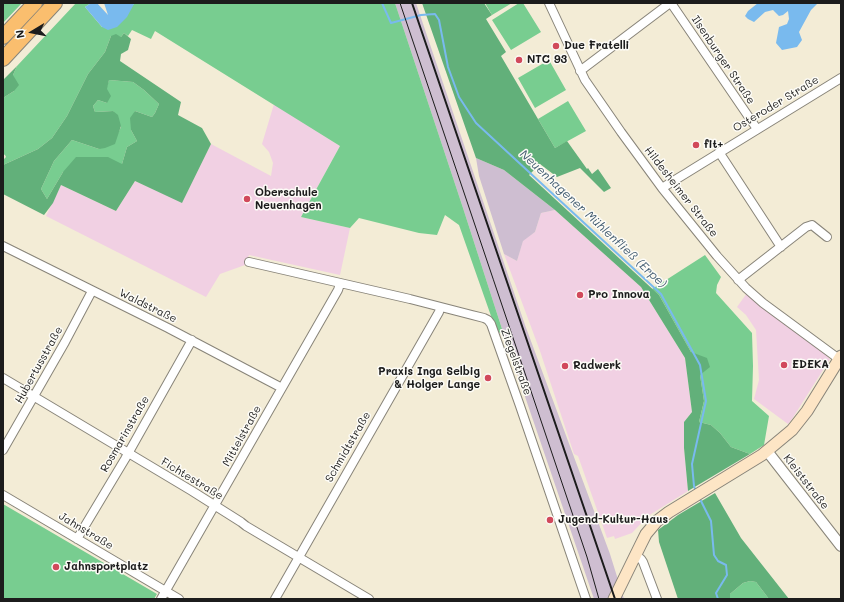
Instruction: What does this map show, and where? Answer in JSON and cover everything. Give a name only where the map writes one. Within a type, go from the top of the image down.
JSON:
[{"type":"highway","points":[[3,37],[35,3]]},
{"type":"highway","points":[[3,59],[55,3]]},
{"type":"main road","points":[[614,599],[646,534],[657,521],[767,452],[792,430],[840,358]]},
{"type":"street","name":"Hildesheimer Straße","points":[[548,3],[580,71],[593,93],[662,188],[738,280],[763,303],[840,358]]},
{"type":"street","points":[[580,71],[670,3]]},
{"type":"street","name":"Ilsenburger Straße","points":[[670,3],[757,129]]},
{"type":"street","name":"Osteroder Straße","points":[[662,188],[841,78]]},
{"type":"street","points":[[720,152],[781,247]]},
{"type":"street","points":[[738,280],[806,226],[812,225],[828,237]]},
{"type":"street","name":"Waldstraße","points":[[3,246],[192,340],[282,388]]},
{"type":"street","name":"Ziegelstraße","points":[[249,262],[484,318],[491,324],[586,599]]},
{"type":"street","name":"Mittelstraße","points":[[161,599],[338,290],[340,284]]},
{"type":"street","name":"Hubertusstraße","points":[[3,450],[92,291]]},
{"type":"street","name":"Schmidtstraße","points":[[274,599],[439,312],[440,307]]},
{"type":"street","name":"Rosmarinstraße","points":[[77,539],[128,454],[192,340]]},
{"type":"street","name":"Fichtestraße","points":[[3,378],[369,599]]},
{"type":"street","name":"Kleiststraße","points":[[767,452],[839,540]]},
{"type":"street","name":"Jahnstraße","points":[[3,495],[179,599]]},
{"type":"street","points":[[635,554],[644,562],[657,599]]},
{"type":"shaded area","points":[[395,3],[416,3],[525,325],[610,554],[624,599],[594,599],[503,332]]},
{"type":"shaded area","name":"Oberschule Neuenhagen","points":[[274,104],[340,146],[301,217],[350,228],[340,275],[249,255],[245,265],[220,274],[206,297],[46,216],[61,185],[116,211],[135,181],[182,202],[211,144],[271,176],[273,163],[269,152],[262,144]]},
{"type":"shaded area","points":[[476,158],[504,170],[555,210],[541,213],[535,232],[523,241],[517,261],[504,254],[479,176]]},
{"type":"shaded area","points":[[555,210],[641,287],[685,358],[692,412],[684,422],[684,448],[688,491],[648,516],[632,533],[615,539],[614,536],[607,538],[578,456],[574,454],[540,351],[504,254],[517,261],[523,240],[535,232],[541,213]]},
{"type":"shaded area","points":[[747,293],[830,359],[788,424],[754,399],[759,380],[756,330],[746,315],[737,307]]},
{"type":"green space","points":[[3,3],[22,3],[3,23]]},
{"type":"green space","points":[[76,3],[91,3],[85,7],[102,27],[134,3],[395,3],[503,332],[497,333],[459,225],[445,215],[437,235],[419,233],[359,218],[350,228],[301,217],[340,146],[155,31],[151,39],[132,30],[128,36],[124,33],[121,37],[111,36],[105,52],[88,74],[67,116],[52,138],[38,149],[3,165],[3,160],[6,157],[3,154],[3,98],[14,91],[13,75],[17,66]]},
{"type":"green space","points":[[422,3],[484,3],[492,15],[486,19],[506,52],[501,56],[555,148],[567,141],[587,169],[588,168],[592,174],[598,169],[611,188],[604,192],[580,168],[557,177],[540,164],[529,175],[659,295],[691,352],[707,358],[710,367],[700,375],[704,401],[699,422],[711,425],[720,433],[731,447],[750,454],[688,491],[684,448],[684,422],[692,412],[685,358],[641,287],[555,210],[504,170],[476,158]]},
{"type":"green space","points":[[485,3],[512,3],[492,15]]},
{"type":"green space","points":[[519,3],[523,3],[541,32],[511,50],[492,20]]},
{"type":"green space","points":[[124,33],[131,39],[128,50],[121,54],[120,61],[181,102],[178,115],[202,128],[211,144],[182,203],[135,181],[116,211],[61,185],[53,203],[44,215],[3,194],[3,165],[38,149],[52,138],[67,116],[88,74],[105,52],[111,36],[116,34],[121,37]],"holes":[[[109,80],[133,82],[159,104],[152,117],[135,111],[130,118],[131,130],[137,141],[127,147],[122,164],[108,157],[76,157],[63,172],[47,199],[41,189],[54,161],[72,140],[99,149],[115,144],[121,126],[118,115],[113,111],[95,112],[93,106],[98,100],[107,103],[111,96],[107,89]]]},
{"type":"green space","points":[[549,60],[566,90],[535,108],[518,78]]},
{"type":"green space","points":[[17,66],[13,75],[19,85],[14,91],[3,98],[3,80]]},
{"type":"green space","points":[[109,80],[133,82],[159,104],[155,113],[152,117],[135,111],[131,130],[137,141],[127,147],[122,164],[63,172],[47,199],[41,189],[54,161],[72,140],[99,149],[118,133],[121,127],[113,111],[95,112],[93,106],[98,100],[107,103],[106,89]]},
{"type":"green space","points":[[568,101],[586,131],[555,148],[538,119]]},
{"type":"green space","points":[[705,255],[721,277],[717,285],[716,293],[752,333],[752,401],[769,416],[764,445],[750,454],[731,447],[720,433],[711,425],[699,422],[704,401],[700,375],[691,352],[659,295],[652,289]]},
{"type":"green space","points":[[715,493],[741,538],[789,599],[769,599],[756,582],[750,581],[743,583],[730,594],[730,599],[678,599],[659,542],[658,530],[678,515]]},
{"type":"green space","name":"Jahnsportplatz","points":[[3,504],[157,594],[154,599],[3,599]]},
{"type":"green space","points":[[750,581],[756,582],[769,599],[730,599],[730,594],[743,583]]},
{"type":"water","points":[[91,3],[97,3],[108,15],[104,3],[134,4],[127,17],[117,27],[108,30],[102,27],[85,7]]},
{"type":"water","points":[[758,3],[818,3],[811,10],[799,32],[802,40],[797,47],[782,50],[776,43],[779,27],[787,24],[789,19],[788,11],[779,16],[773,10],[765,12],[754,22],[745,16],[748,11]]},
{"type":"waterway","name":"Neuenhagener Mühlenfließ (Erpe)","points":[[382,3],[391,23],[421,15],[435,14],[439,20],[448,67],[459,97],[476,123],[661,294],[700,365],[706,401],[692,464],[696,492]]},
{"type":"waterway","name":"Neuenhagener Mühlenfließ (Erpe)","points":[[699,497],[711,521],[714,555],[718,561],[726,565],[727,575],[716,593],[718,599]]},
{"type":"tram line","points":[[400,3],[587,557],[599,599]]},
{"type":"railway","points":[[412,3],[615,599]]},
{"type":"place","name":"Due Fratelli","points":[[556,46]]},
{"type":"place","name":"NTC 93","points":[[519,60]]},
{"type":"place","name":"fit+","points":[[696,145]]},
{"type":"place","name":"Oberschule Neuenhagen","points":[[247,199]]},
{"type":"place","name":"Pro Innova","points":[[580,295]]},
{"type":"place","name":"EDEKA","points":[[784,365]]},
{"type":"place","name":"Radwerk","points":[[565,366]]},
{"type":"place","name":"Praxis Inga Selbig & Holger Lange","points":[[488,378]]},
{"type":"place","name":"Jugend-Kultur-Haus","points":[[550,520]]},
{"type":"place","name":"Jahnsportplatz","points":[[56,567]]}]
